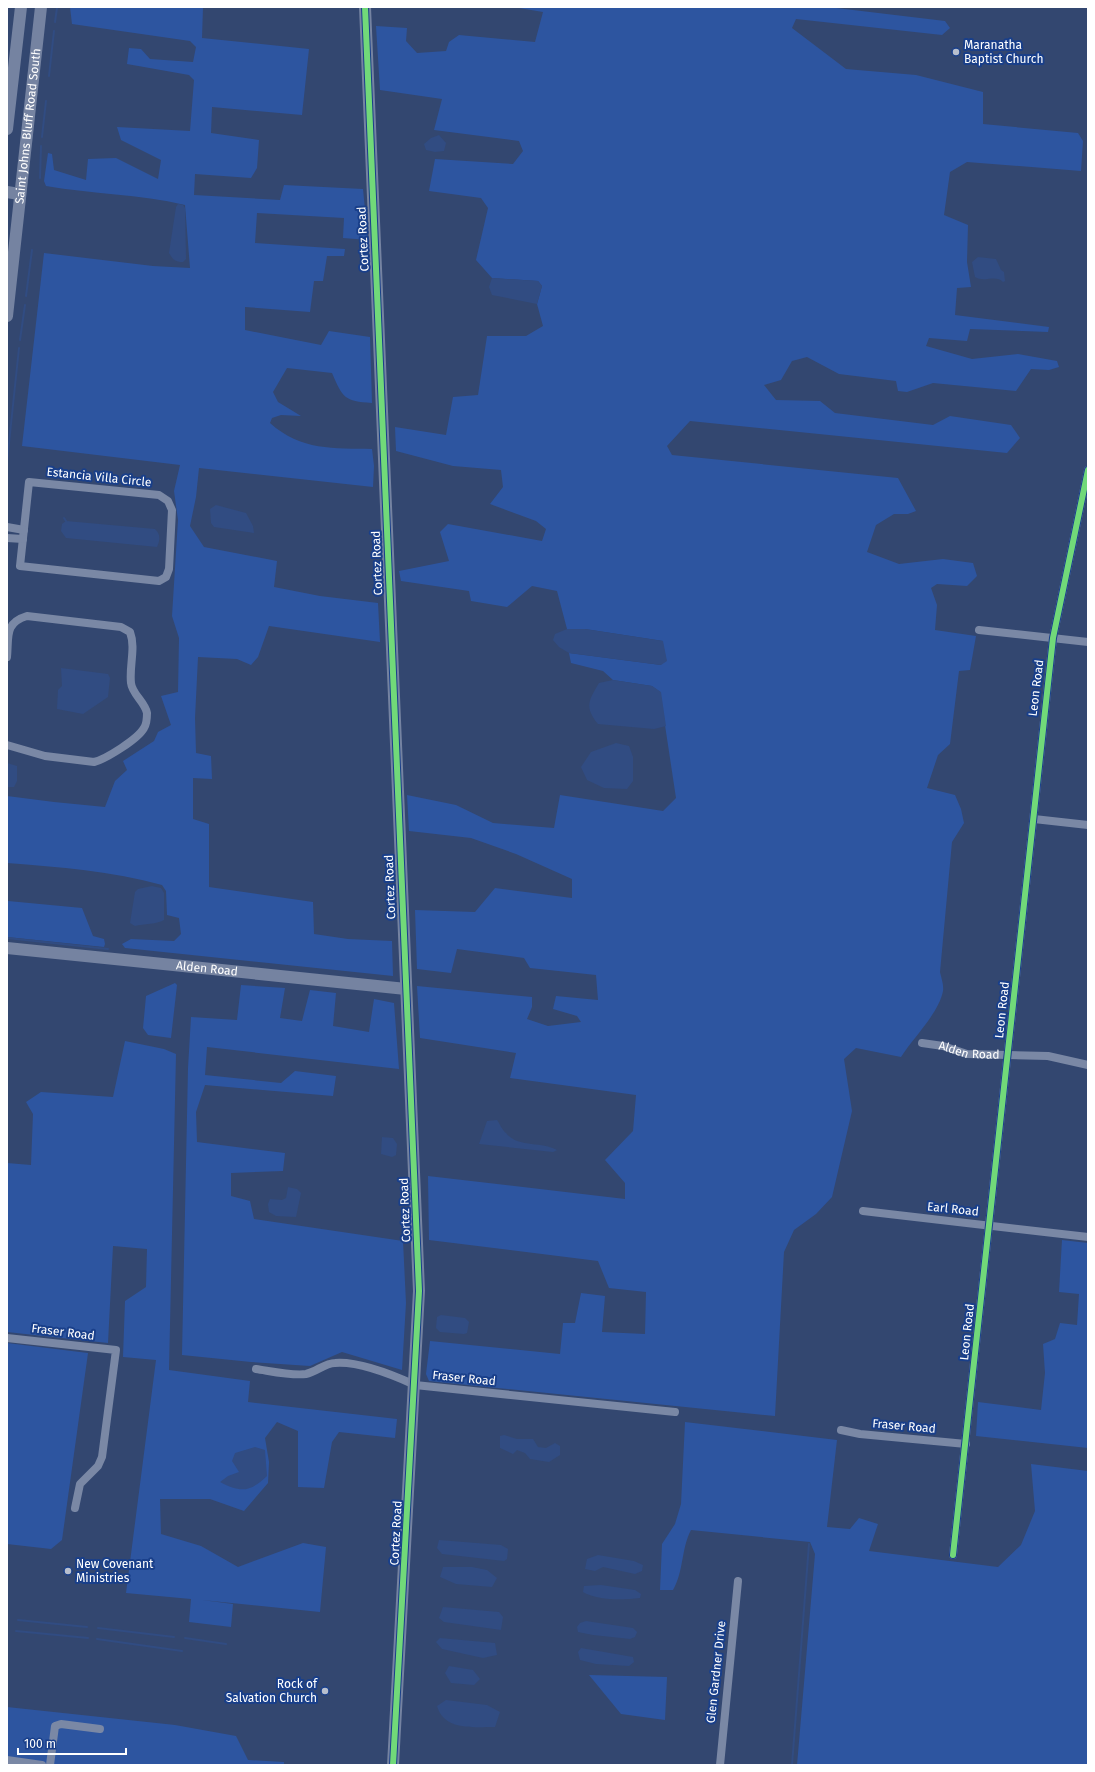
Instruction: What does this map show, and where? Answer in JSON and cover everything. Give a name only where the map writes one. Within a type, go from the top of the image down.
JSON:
[{"type":"street","name":"Saint Johns Bluff Road South","points":[[7,129],[21,7]]},
{"type":"street","name":"Saint Johns Bluff Road South","points":[[7,316],[19,194],[41,7]]},
{"type":"street","name":"Cortez Road","points":[[365,7],[419,1291],[393,1765]]},
{"type":"street","points":[[7,192],[19,194]]},
{"type":"street","name":"Leon Road","points":[[953,1555],[1053,638],[1088,470]]},
{"type":"street","name":"Estancia Villa Circle","points":[[29,482],[159,495],[168,500],[172,510],[169,569],[166,577],[159,581],[20,566],[23,539],[29,482]]},
{"type":"street","points":[[7,527],[24,530]]},
{"type":"street","points":[[7,538],[23,539]]},
{"type":"street","points":[[7,658],[10,627],[16,620],[27,616],[121,627],[130,632],[133,640],[132,686],[145,707],[147,714],[145,727],[138,736],[101,760],[94,762],[44,756],[7,745]]},
{"type":"street","points":[[979,630],[1088,642]]},
{"type":"street","points":[[1034,819],[1088,825]]},
{"type":"street","name":"Alden Road","points":[[7,948],[406,989]]},
{"type":"street","name":"Alden Road","points":[[922,1043],[943,1046],[967,1054],[1048,1056],[1088,1065]]},
{"type":"street","name":"Earl Road","points":[[863,1211],[1088,1236]]},
{"type":"street","name":"Fraser Road","points":[[7,1338],[116,1350],[102,1457],[98,1466],[80,1484],[75,1508]]},
{"type":"street","name":"Fraser Road","points":[[256,1369],[304,1374],[315,1372],[334,1363],[357,1366],[392,1375],[415,1385],[675,1412]]},
{"type":"street","name":"Fraser Road","points":[[840,1430],[860,1434],[966,1444]]},
{"type":"street","name":"Glen Gardner Drive","points":[[720,1765],[738,1581]]},
{"type":"street","points":[[50,1765],[55,1726],[61,1724],[100,1729]]},
{"type":"street","points":[[7,1760],[42,1765]]},
{"type":"shaded area","points":[[70,7],[203,7],[202,38],[309,49],[302,115],[212,107],[211,133],[259,140],[257,168],[251,178],[195,174],[194,195],[280,200],[284,185],[363,189],[368,240],[343,238],[344,218],[257,213],[255,243],[345,249],[344,256],[327,256],[323,281],[314,281],[310,312],[245,307],[245,330],[321,345],[329,331],[370,337],[372,403],[355,401],[346,397],[339,388],[332,373],[287,368],[273,392],[278,402],[301,416],[281,415],[272,418],[270,423],[294,439],[306,443],[331,448],[372,449],[374,466],[373,487],[199,468],[196,497],[190,526],[204,547],[277,561],[274,587],[320,596],[378,603],[380,642],[269,626],[258,657],[251,665],[237,659],[198,657],[195,718],[196,753],[211,756],[212,779],[193,778],[193,819],[209,824],[209,887],[313,902],[314,934],[348,939],[392,941],[393,976],[125,948],[122,944],[131,939],[174,941],[181,934],[179,918],[167,915],[166,891],[162,885],[105,873],[7,863],[7,796],[105,807],[115,781],[127,770],[123,761],[154,741],[158,732],[171,725],[161,696],[178,692],[179,638],[172,616],[178,520],[174,491],[180,465],[22,446],[44,253],[153,266],[190,268],[185,205],[133,196],[46,186],[44,181],[48,153],[52,154],[54,170],[86,180],[88,159],[116,158],[158,179],[161,160],[121,140],[117,127],[190,131],[194,80],[189,75],[127,64],[129,48],[141,49],[150,59],[193,62],[196,47],[190,41],[72,24]]},
{"type":"shaded area","points":[[513,7],[828,7],[945,21],[950,28],[942,35],[796,19],[792,28],[846,69],[916,75],[983,92],[983,124],[1078,133],[1083,141],[1081,171],[967,162],[950,172],[944,215],[968,225],[967,262],[971,287],[957,288],[955,315],[1049,327],[1048,332],[970,329],[967,341],[929,338],[926,346],[972,359],[1018,354],[1057,361],[1059,367],[1049,370],[1031,369],[1016,391],[933,383],[907,392],[898,391],[896,381],[839,374],[807,357],[792,361],[781,380],[764,385],[776,400],[820,401],[835,413],[933,425],[950,416],[1011,425],[1020,438],[1007,453],[690,421],[667,446],[672,455],[898,478],[916,511],[908,514],[894,514],[876,525],[867,552],[899,564],[943,559],[973,563],[977,576],[967,586],[937,584],[931,588],[937,605],[935,630],[976,636],[970,670],[959,671],[950,744],[938,755],[927,788],[955,795],[961,809],[964,823],[952,842],[940,972],[943,991],[941,999],[931,1017],[901,1057],[856,1048],[844,1059],[852,1111],[832,1197],[816,1214],[794,1230],[784,1252],[775,1416],[429,1381],[426,1374],[430,1341],[560,1354],[563,1323],[575,1323],[581,1293],[605,1296],[602,1332],[645,1334],[646,1292],[609,1288],[598,1261],[429,1240],[428,1176],[625,1199],[625,1183],[605,1160],[633,1131],[636,1095],[510,1078],[516,1053],[420,1038],[417,986],[532,997],[532,1007],[527,1019],[548,1026],[581,1022],[577,1016],[553,1009],[556,996],[598,1000],[596,975],[530,968],[524,958],[457,949],[451,973],[417,969],[415,910],[475,912],[495,888],[572,898],[572,879],[516,854],[471,838],[409,831],[407,795],[456,805],[493,823],[554,828],[560,795],[663,811],[676,798],[660,692],[652,686],[613,680],[603,671],[571,663],[569,653],[661,665],[663,641],[585,629],[567,629],[557,591],[532,586],[507,607],[471,601],[469,591],[401,581],[399,571],[449,561],[440,532],[448,524],[542,541],[546,529],[536,521],[490,504],[503,487],[501,470],[453,466],[396,451],[395,427],[446,435],[453,397],[478,395],[487,336],[526,336],[543,326],[537,304],[542,286],[538,281],[492,278],[476,260],[488,208],[481,198],[429,191],[435,159],[513,164],[523,151],[519,141],[434,130],[442,99],[380,90],[376,26],[407,28],[406,41],[417,53],[446,51],[449,42],[459,35],[535,42],[543,12]]},
{"type":"shaded area","points":[[439,135],[446,143],[444,151],[435,152],[426,150],[424,144],[431,138]]},
{"type":"shaded area","points":[[178,204],[183,205],[185,208],[186,259],[183,262],[174,260],[169,253],[176,207]]},
{"type":"shaded area","points":[[978,257],[996,259],[1001,270],[1004,272],[1005,281],[1003,282],[993,278],[978,279],[975,277],[972,262]]},
{"type":"shaded area","points":[[492,278],[538,281],[542,286],[537,304],[492,295],[489,287]]},
{"type":"shaded area","points":[[216,505],[246,513],[253,526],[254,533],[214,527],[211,523],[210,509]]},
{"type":"shaded area","points":[[66,521],[155,529],[159,535],[159,542],[157,547],[66,538],[61,531],[62,524]]},
{"type":"shaded area","points":[[567,629],[585,629],[663,641],[667,661],[661,665],[569,653],[559,647],[553,640],[555,634]]},
{"type":"shaded area","points":[[61,668],[108,674],[110,678],[108,697],[83,714],[57,709],[58,690],[62,686]]},
{"type":"shaded area","points":[[613,680],[652,686],[661,692],[666,726],[654,729],[598,724],[591,713],[591,699],[599,683]]},
{"type":"shaded area","points":[[616,743],[629,746],[633,757],[633,781],[627,789],[604,788],[587,780],[581,767],[591,752]]},
{"type":"shaded area","points":[[7,763],[17,766],[17,781],[14,787],[7,787]]},
{"type":"shaded area","points":[[152,886],[161,888],[164,893],[164,920],[135,926],[130,923],[135,892],[138,889]]},
{"type":"shaded area","points":[[8,901],[82,908],[93,936],[104,939],[104,947],[7,937]]},
{"type":"shaded area","points":[[175,983],[177,985],[171,1038],[148,1035],[143,1028],[146,996]]},
{"type":"shaded area","points":[[241,985],[285,988],[280,1018],[302,1021],[310,990],[336,993],[333,1026],[369,1032],[374,999],[394,1003],[399,1069],[207,1047],[205,1075],[281,1083],[295,1071],[336,1076],[333,1096],[205,1085],[196,1112],[197,1142],[285,1153],[283,1171],[231,1173],[231,1196],[250,1201],[254,1219],[403,1241],[406,1303],[402,1370],[342,1352],[310,1366],[182,1355],[188,1068],[191,1017],[237,1020]]},
{"type":"shaded area","points":[[125,1041],[164,1049],[176,1054],[169,1370],[250,1381],[248,1402],[397,1419],[395,1438],[339,1432],[332,1442],[324,1488],[298,1487],[298,1431],[277,1422],[265,1438],[269,1462],[268,1483],[244,1511],[210,1499],[160,1499],[161,1534],[201,1546],[238,1567],[303,1543],[326,1547],[320,1612],[202,1600],[233,1604],[231,1627],[189,1622],[191,1599],[126,1593],[156,1360],[123,1357],[125,1301],[146,1287],[147,1249],[113,1246],[108,1343],[7,1332],[7,1163],[31,1165],[33,1114],[26,1102],[41,1092],[113,1097]]},
{"type":"shaded area","points":[[497,1120],[502,1129],[511,1138],[517,1141],[551,1147],[557,1150],[553,1152],[479,1144],[487,1121]]},
{"type":"shaded area","points":[[382,1137],[393,1138],[397,1144],[396,1155],[392,1157],[381,1154]]},
{"type":"shaded area","points":[[288,1187],[297,1189],[301,1193],[296,1217],[276,1216],[269,1212],[268,1204],[270,1199],[282,1200],[286,1198]]},
{"type":"shaded area","points":[[1062,1240],[1088,1243],[1088,1448],[976,1436],[978,1402],[1041,1410],[1045,1373],[1043,1344],[1055,1339],[1060,1323],[1077,1325],[1079,1294],[1059,1292]]},
{"type":"shaded area","points":[[441,1315],[465,1318],[469,1322],[467,1333],[440,1332],[436,1328],[437,1317]]},
{"type":"shaded area","points":[[7,1343],[88,1353],[62,1540],[51,1549],[7,1544]]},
{"type":"shaded area","points":[[685,1422],[837,1440],[827,1527],[850,1529],[859,1518],[878,1524],[869,1551],[998,1567],[1021,1545],[1035,1511],[1031,1464],[1088,1471],[1088,1765],[797,1765],[815,1554],[810,1542],[691,1530],[677,1583],[673,1590],[660,1590],[662,1544],[675,1524],[681,1504]]},
{"type":"shaded area","points":[[504,1435],[517,1439],[533,1439],[538,1447],[546,1448],[555,1443],[560,1446],[560,1455],[549,1462],[530,1459],[525,1453],[517,1450],[513,1454],[500,1448],[500,1436]]},
{"type":"shaded area","points":[[255,1447],[265,1450],[267,1476],[250,1488],[245,1489],[234,1488],[220,1482],[228,1476],[239,1472],[232,1461],[235,1453]]},
{"type":"shaded area","points":[[439,1540],[501,1545],[508,1549],[507,1559],[504,1561],[442,1554],[437,1548]]},
{"type":"shaded area","points":[[598,1555],[634,1561],[643,1565],[642,1571],[635,1574],[603,1567],[595,1571],[585,1569],[587,1559]]},
{"type":"shaded area","points":[[443,1567],[472,1567],[487,1570],[497,1578],[492,1587],[456,1584],[440,1577]]},
{"type":"shaded area","points":[[601,1585],[635,1590],[641,1594],[640,1598],[604,1598],[589,1595],[583,1592],[584,1586]]},
{"type":"shaded area","points":[[443,1607],[499,1612],[503,1617],[501,1630],[444,1622],[439,1618]]},
{"type":"shaded area","points":[[586,1621],[633,1628],[637,1632],[635,1637],[630,1639],[578,1632],[577,1627],[580,1623]]},
{"type":"shaded area","points":[[440,1638],[495,1643],[497,1655],[483,1658],[442,1649],[436,1642]]},
{"type":"shaded area","points":[[581,1648],[633,1657],[634,1662],[629,1666],[596,1664],[580,1660],[578,1652]]},
{"type":"shaded area","points":[[449,1666],[473,1670],[480,1679],[474,1685],[451,1683],[445,1673]]},
{"type":"shaded area","points":[[589,1675],[667,1677],[665,1720],[621,1714]]},
{"type":"shaded area","points":[[446,1700],[487,1705],[500,1712],[495,1727],[469,1727],[453,1724],[446,1720],[437,1706]]},
{"type":"shaded area","points":[[7,1707],[175,1725],[236,1736],[248,1760],[284,1762],[284,1765],[7,1765]]},
{"type":"waterway","points":[[55,22],[57,8]]},
{"type":"waterway","points":[[49,76],[54,31]]},
{"type":"waterway","points":[[42,137],[46,101]]},
{"type":"waterway","points":[[40,178],[41,146]]},
{"type":"waterway","points":[[26,296],[32,250]]},
{"type":"waterway","points":[[20,340],[25,305]]},
{"type":"waterway","points":[[7,462],[19,348]]},
{"type":"waterway","points":[[7,938],[108,949]]},
{"type":"waterway","points":[[792,1765],[809,1544]]},
{"type":"waterway","points":[[18,1620],[87,1627]]},
{"type":"waterway","points":[[98,1628],[174,1637]]},
{"type":"waterway","points":[[16,1631],[88,1638]]},
{"type":"waterway","points":[[185,1638],[226,1644]]},
{"type":"waterway","points":[[97,1639],[182,1651]]},
{"type":"cycle path","points":[[365,7],[419,1291],[393,1765]]},
{"type":"cycle path","points":[[953,1555],[1053,638],[1088,470]]},
{"type":"place","name":"Maranatha Baptist Church","points":[[956,52]]},
{"type":"place","name":"New Covenant Ministries","points":[[68,1571]]},
{"type":"place","name":"Rock of Salvation Church","points":[[325,1691]]}]
